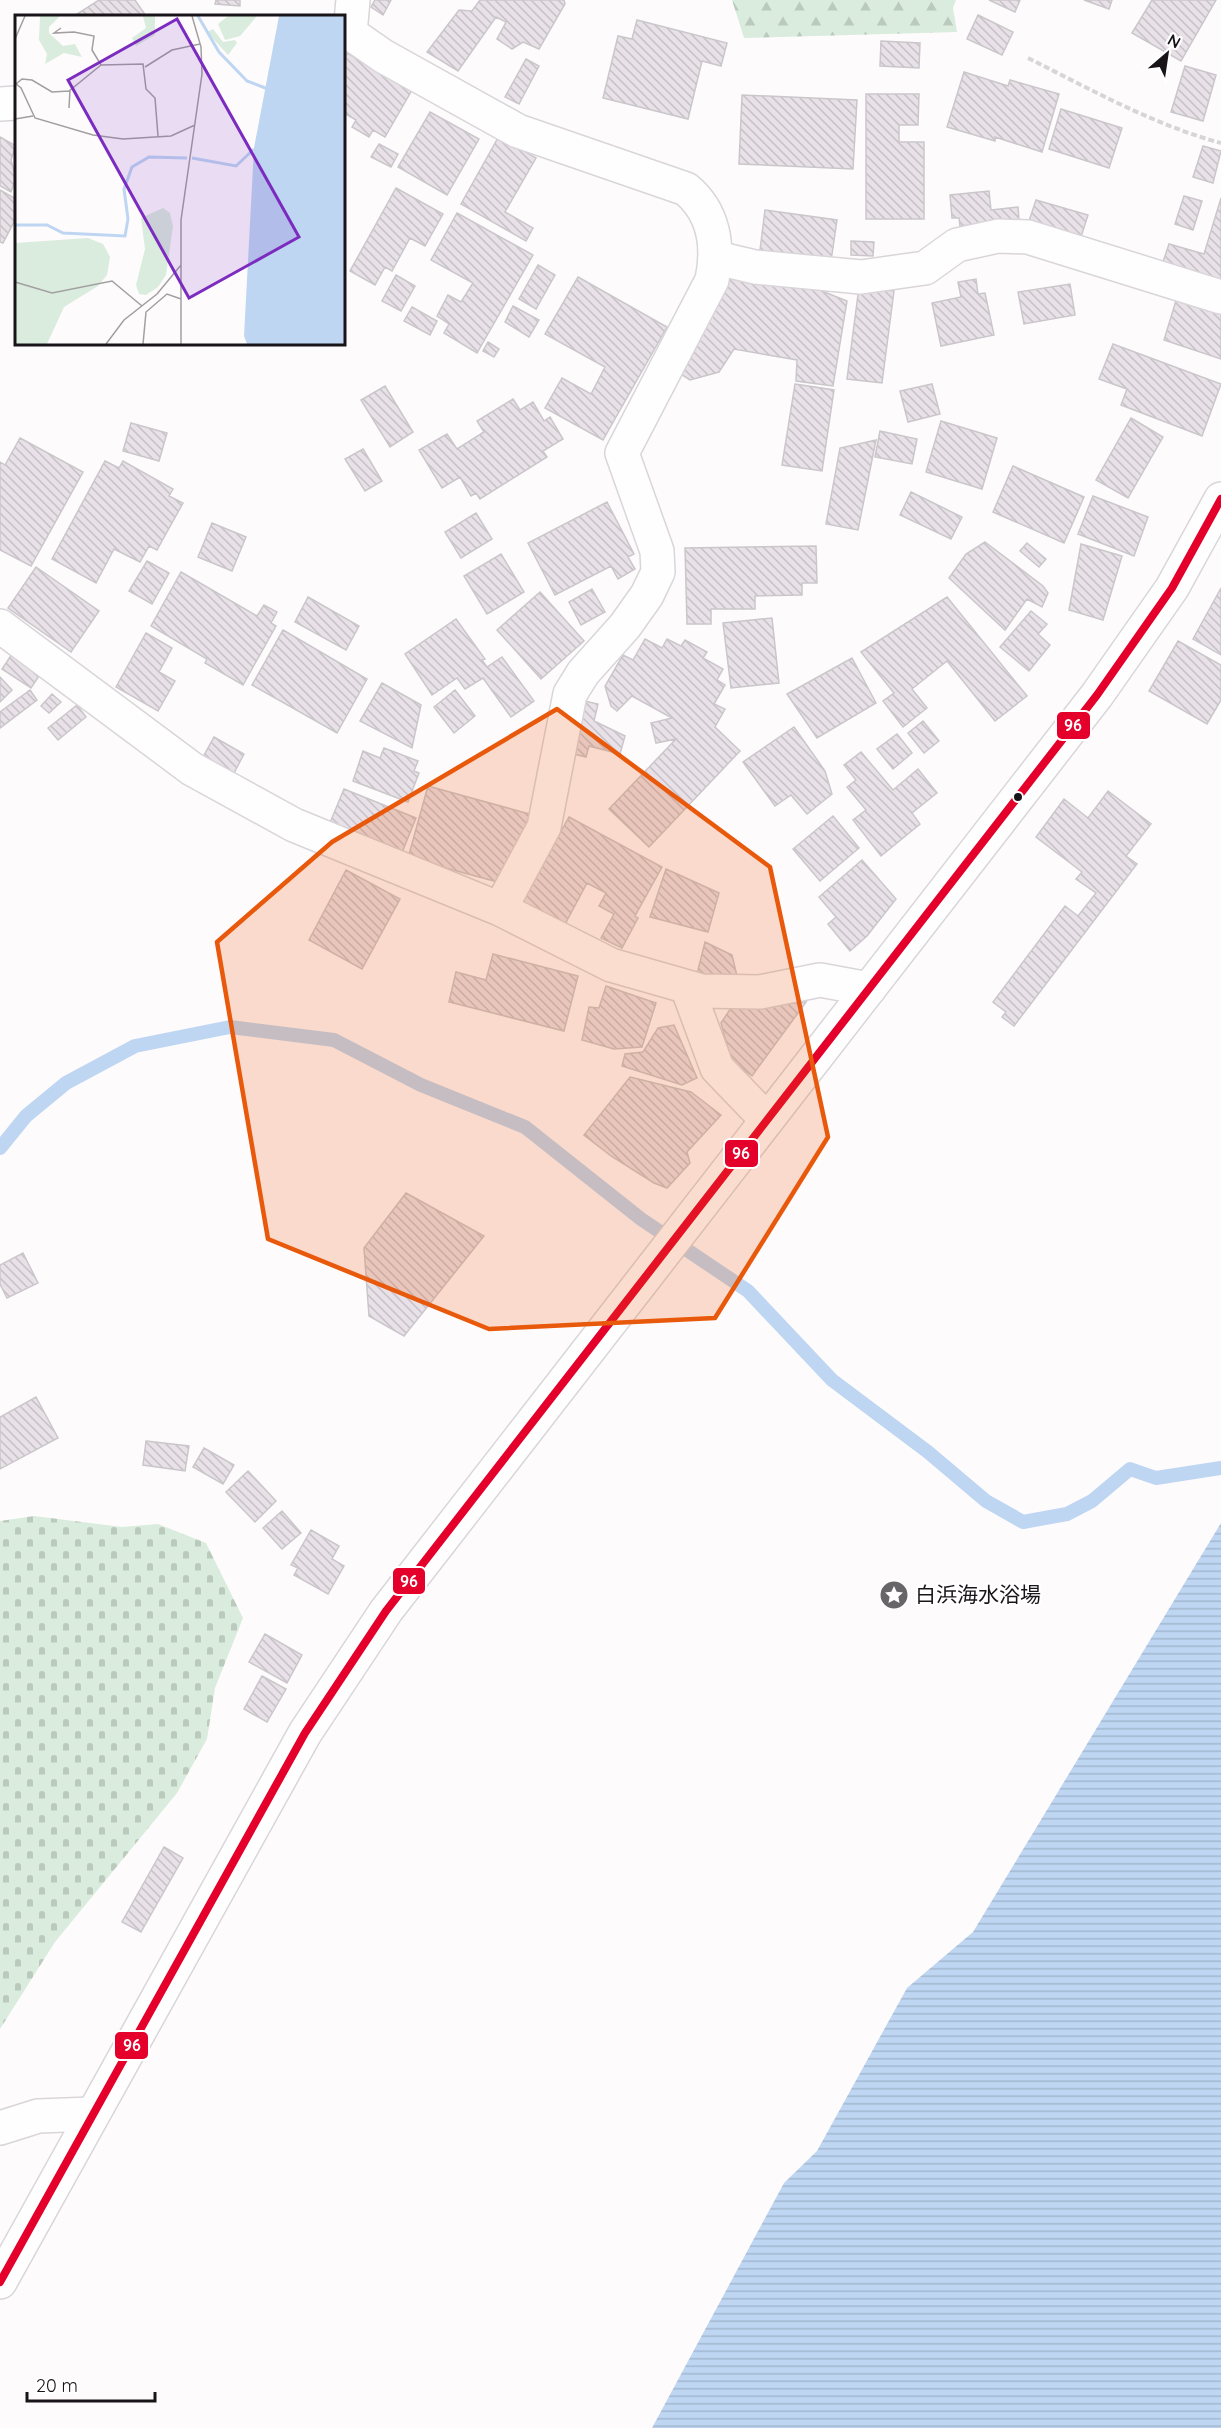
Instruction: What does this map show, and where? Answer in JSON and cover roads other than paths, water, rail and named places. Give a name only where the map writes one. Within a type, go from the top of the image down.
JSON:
[{"type":"main road","points":[[353,0],[347,35],[383,56],[518,131],[686,189],[699,200],[707,213],[717,258],[712,280],[622,453],[657,551],[658,573],[647,595],[583,673],[570,694],[544,827],[500,909]]},
{"type":"main road","points":[[0,104],[15,103]]},
{"type":"main road","points":[[717,258],[755,267],[861,277],[925,268],[957,245],[998,236],[1028,237],[1221,297]]},
{"type":"main road","points":[[0,2282],[305,1732],[386,1611],[1104,686],[1172,588],[1221,499]]},
{"type":"main road","points":[[0,626],[192,769],[294,825],[500,909],[611,966],[702,991],[760,992],[820,980],[869,989]]},
{"type":"main road","points":[[687,987],[717,1068],[767,1120]]},
{"type":"main road","points":[[0,2128],[38,2116],[92,2114]]},
{"type":"water","points":[[1221,1523],[1221,2428],[652,2428],[784,2183],[817,2151],[907,1988],[973,1932]]},
{"type":"waterway","points":[[0,1148],[26,1116],[66,1083],[135,1046],[230,1027],[334,1040],[421,1085],[525,1127],[641,1219],[748,1291],[832,1380],[928,1452],[986,1501],[1023,1522],[1067,1514],[1092,1501],[1130,1469],[1156,1478],[1221,1468]]},
{"type":"place","name":"白浜海水浴場","points":[[894,1595]]}]
